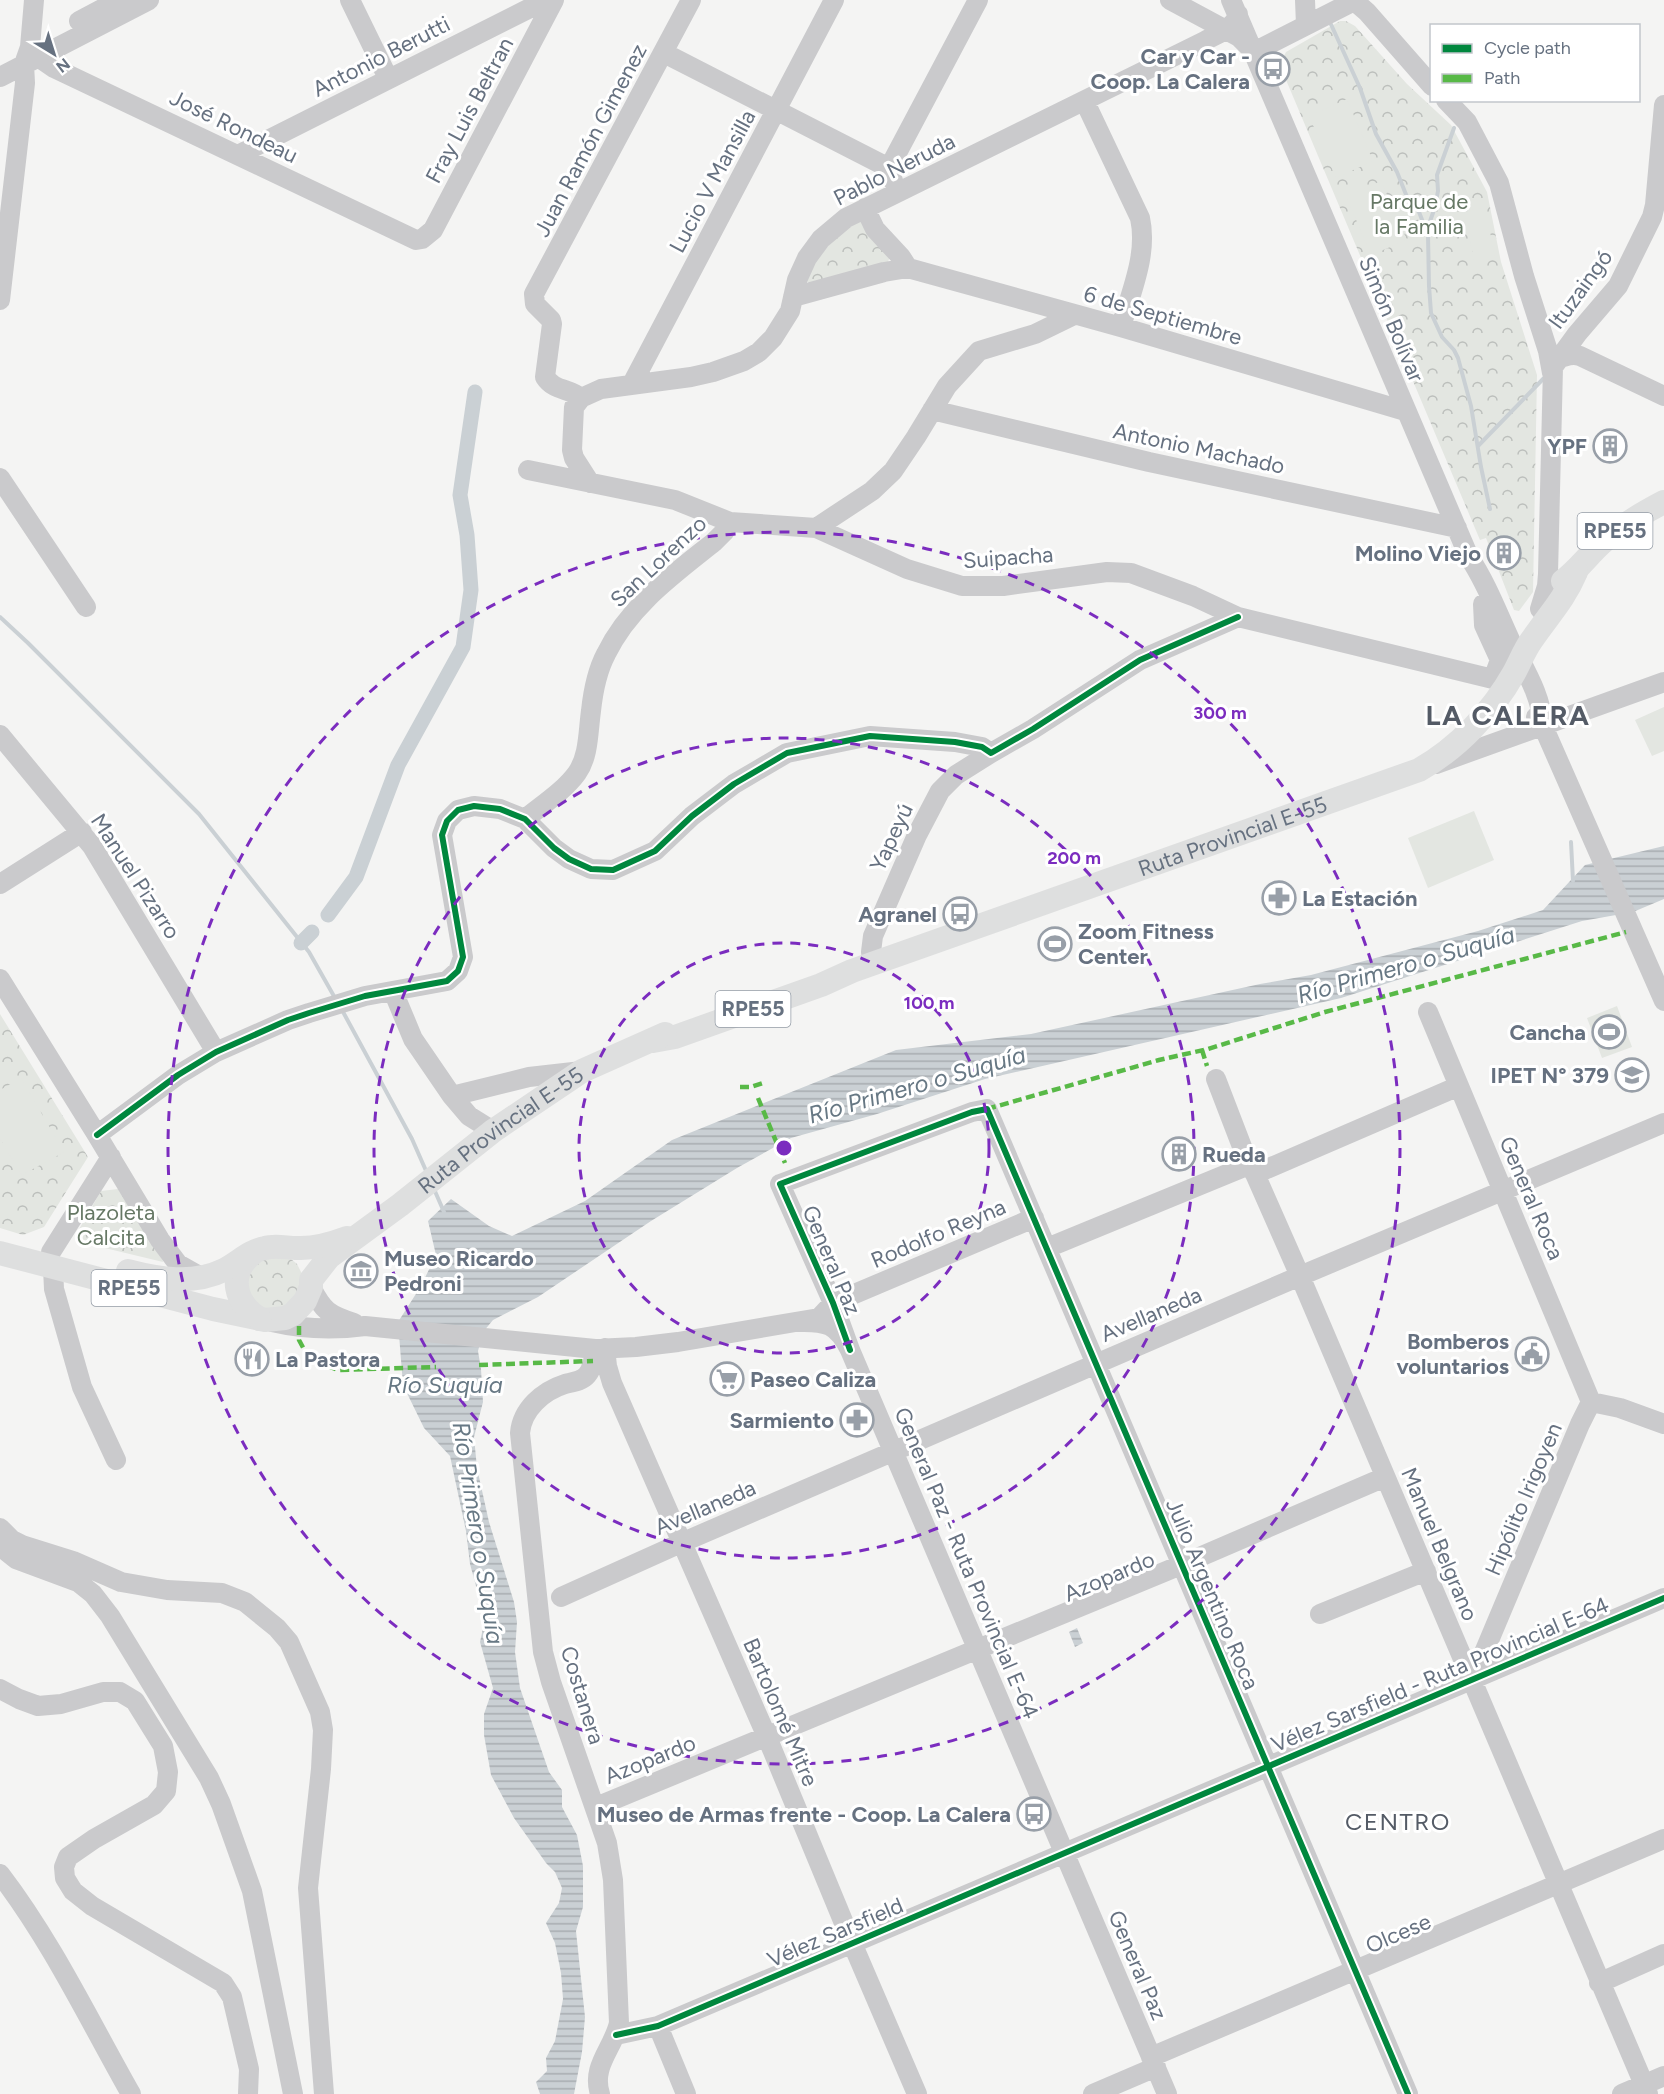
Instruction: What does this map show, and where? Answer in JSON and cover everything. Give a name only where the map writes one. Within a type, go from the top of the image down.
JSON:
[{"type":"main road","name":"Ruta Provincial E-55","points":[[0,1238],[52,1260],[262,1320],[279,1320],[293,1314],[305,1301],[311,1284],[329,1257],[400,1205],[493,1131],[582,1071],[653,1041],[672,1030],[708,1017],[820,978],[863,967],[1419,770],[1442,756],[1488,711],[1509,663],[1540,609],[1560,583],[1576,572],[1597,547],[1615,532],[1644,512],[1664,502]]},
{"type":"main road","name":"Ruta Provincial E-55","points":[[1374,786],[1417,758],[1458,722],[1530,642],[1568,592],[1576,572]]},
{"type":"main road","name":"Ruta Provincial E-55","points":[[0,1253],[176,1279],[201,1277],[225,1269],[268,1249],[324,1246],[358,1234]]},
{"type":"main road","points":[[262,1320],[243,1305],[237,1288],[237,1276],[243,1263],[268,1249],[293,1253],[300,1258],[310,1272],[311,1284]]},
{"type":"street","points":[[0,300],[25,83],[31,56],[34,0]]},
{"type":"street","points":[[0,77],[118,0]]},
{"type":"street","points":[[0,63],[31,56],[149,0]]},
{"type":"street","points":[[350,0],[388,78]]},
{"type":"street","name":"Antonio Berutti","points":[[238,155],[546,0]]},
{"type":"street","name":"Fray Luis Beltran","points":[[422,239],[433,230],[554,0]]},
{"type":"street","name":"Juan Ramón Gimenez","points":[[581,398],[577,394],[549,384],[545,377],[552,324],[551,320],[535,304],[534,294],[691,0]]},
{"type":"street","name":"Lucio V Mansilla","points":[[632,384],[834,0]]},
{"type":"street","points":[[889,168],[978,0]]},
{"type":"street","points":[[1170,0],[1239,37],[1254,52],[1354,0],[1430,85]]},
{"type":"street","points":[[1305,0],[1309,23]]},
{"type":"street","name":"Pablo Neruda","points":[[581,398],[601,389],[691,377],[744,361],[759,352],[773,338],[790,310],[797,280],[807,258],[821,239],[846,218],[897,191],[1084,102],[1225,30],[1235,22],[1234,7]]},
{"type":"street","name":"Simón Bolívar","points":[[1234,7],[1405,411],[1469,557],[1480,573],[1509,663],[1533,715],[1543,726],[1631,928],[1659,978],[1664,1001]]},
{"type":"street","points":[[664,53],[889,168],[897,191]]},
{"type":"street","name":"José Rondeau","points":[[31,56],[411,238],[422,239]]},
{"type":"street","points":[[1084,102],[1140,218],[1142,229],[1141,256],[1121,327]]},
{"type":"street","points":[[1448,102],[1467,122],[1499,183],[1524,276],[1553,361],[1548,574],[1540,609]]},
{"type":"street","name":"Ituzaingó","points":[[1553,361],[1618,286],[1652,217],[1664,105]]},
{"type":"street","points":[[865,208],[875,229],[902,257],[908,268]]},
{"type":"street","name":"6 de Septiembre","points":[[793,297],[884,272],[908,268],[1121,327],[1405,411]]},
{"type":"street","points":[[816,528],[872,491],[888,476],[902,459],[958,373],[979,351],[1035,334],[1074,315]]},
{"type":"street","points":[[1553,361],[1568,355],[1580,356],[1664,396]]},
{"type":"street","points":[[581,398],[574,406],[572,450],[574,458],[590,483]]},
{"type":"street","name":"Antonio Machado","points":[[932,410],[1149,462],[1457,528]]},
{"type":"street","name":"Suipacha","points":[[528,470],[675,500],[730,522],[816,528],[907,569],[962,586],[1003,586],[1121,571],[1152,580],[1238,617],[1509,663]]},
{"type":"street","points":[[0,478],[86,607]]},
{"type":"street","name":"San Lorenzo","points":[[525,819],[572,780],[583,763],[594,691],[605,656],[614,639],[643,602],[714,542],[730,522]]},
{"type":"street","name":"Simón Bolívar","points":[[1469,557],[1472,577],[1483,604],[1485,625],[1500,660],[1509,663]]},
{"type":"street","name":"Yapeyú","points":[[863,967],[871,952],[873,936],[917,835],[940,791],[956,775],[1049,719],[1140,660],[1238,617]]},
{"type":"street","points":[[1419,770],[1664,682]]},
{"type":"street","name":"Manuel Pizarro","points":[[0,735],[82,832],[99,856],[216,1052]]},
{"type":"street","points":[[97,1135],[178,1075],[216,1052],[309,1013],[353,1000],[447,981],[453,976],[462,964],[463,957],[442,835],[447,820],[458,810],[474,806],[500,809],[525,819],[554,848],[569,859],[591,868],[613,870],[655,851],[692,816],[735,784],[787,753],[870,736],[955,742],[982,747],[991,753]]},
{"type":"street","points":[[0,884],[82,832]]},
{"type":"street","points":[[0,979],[172,1257],[177,1264],[201,1277]]},
{"type":"street","points":[[393,991],[409,1032],[452,1096],[469,1116],[493,1131]]},
{"type":"street","name":"General Roca","points":[[1428,1012],[1591,1402]]},
{"type":"street","points":[[452,1096],[529,1077],[582,1071]]},
{"type":"street","name":"Manuel Belgrano","points":[[1216,1079],[1252,1170],[1426,1571],[1599,1983],[1646,2089]]},
{"type":"street","points":[[1047,1248],[1252,1170],[1459,1086]]},
{"type":"street","name":"General Paz","points":[[850,1350],[833,1303],[780,1184],[972,1112],[987,1109]]},
{"type":"street","name":"Julio Argentino Roca","points":[[987,1109],[1408,2094]]},
{"type":"street","name":"Avellaneda","points":[[561,1597],[1299,1276],[1664,1123]]},
{"type":"street","points":[[111,1157],[52,1260],[54,1289],[82,1387],[116,1460]]},
{"type":"street","name":"Rodolfo Reyna","points":[[798,1322],[819,1318],[833,1303],[1034,1218]]},
{"type":"street","points":[[311,1284],[321,1305],[331,1315],[365,1326],[600,1348],[668,1343],[798,1322]]},
{"type":"street","points":[[262,1320],[309,1327],[347,1329],[365,1326]]},
{"type":"street","name":"General Paz - Ruta Provincial E-64","points":[[798,1322],[829,1325],[840,1333],[850,1350],[1065,1854]]},
{"type":"street","name":"Bartolomé Mitre","points":[[600,1348],[612,1383],[767,1737],[917,2094]]},
{"type":"street","name":"Costanera","points":[[595,2091],[597,2075],[616,2035],[619,2012],[613,1881],[607,1843],[596,1807],[551,1682],[543,1653],[520,1433],[525,1415],[542,1396],[557,1387],[588,1375],[600,1348]]},
{"type":"street","points":[[1591,1402],[1620,1408],[1664,1424]]},
{"type":"street","name":"Hipólito Irigoyen","points":[[1472,1681],[1591,1402]]},
{"type":"street","name":"Azopardo","points":[[596,1807],[1181,1566],[1385,1477]]},
{"type":"street","points":[[0,1528],[12,1540],[19,1552],[78,1582],[93,1594],[110,1616],[209,1778],[221,1804],[252,1891],[293,2094]]},
{"type":"street","points":[[0,1546],[19,1552],[73,1561],[121,1582],[167,1590],[222,1593],[245,1602],[259,1612],[289,1642],[320,1712],[323,1730],[308,1888],[324,2094]]},
{"type":"street","points":[[1320,1614],[1426,1571]]},
{"type":"street","name":"Vélez Sarsfield - Ruta Provincial E-64","points":[[1065,1854],[1664,1598]]},
{"type":"street","points":[[0,1689],[38,1706],[62,1704],[103,1692],[120,1692],[135,1701],[163,1746],[168,1772],[166,1791],[154,1805],[94,1839],[68,1857],[64,1868],[65,1878],[73,1891],[92,1906],[223,1983],[232,1997],[249,2069],[248,2094]]},
{"type":"street","name":"Olcese","points":[[1094,2094],[1154,2062],[1355,1971],[1664,1839]]},
{"type":"street","name":"General Paz","points":[[1065,1854],[1167,2094]]},
{"type":"street","name":"Vélez Sarsfield","points":[[616,2035],[658,2026],[1065,1854]]},
{"type":"street","points":[[0,1874],[24,1906],[54,1955],[131,2094]]},
{"type":"street","points":[[1599,1983],[1664,1954]]},
{"type":"street","points":[[658,2026],[686,2094]]},
{"type":"street","points":[[1622,2094],[1646,2089],[1664,2076]]},
{"type":"green space","name":"Parque de la Familia","points":[[1340,21],[1346,21],[1355,26],[1407,84],[1451,125],[1487,192],[1501,262],[1537,375],[1533,592],[1519,611],[1514,610],[1486,538],[1480,540],[1281,68],[1286,52]]},
{"type":"green space","points":[[1347,99],[1373,161],[1336,178],[1309,116]]},
{"type":"green space","points":[[1381,181],[1407,240],[1371,255],[1346,196]]},
{"type":"green space","points":[[1485,207],[1495,257],[1474,260],[1464,212]]},
{"type":"green space","points":[[864,219],[890,257],[887,264],[809,283],[805,280],[830,245],[846,230]]},
{"type":"green space","points":[[1664,707],[1664,751],[1652,756],[1635,720]]},
{"type":"green space","points":[[1474,811],[1494,860],[1428,888],[1408,838]]},
{"type":"green space","name":"Cancha","points":[[1617,1006],[1632,1047],[1602,1058],[1587,1018]]},
{"type":"green space","points":[[0,1014],[88,1157],[44,1227],[23,1235],[0,1228]]},
{"type":"green space","points":[[21,1078],[64,1152],[22,1175],[0,1139],[0,1090]]},
{"type":"green space","name":"Plazoleta Calcita","points":[[118,1189],[162,1256],[163,1262],[84,1243],[78,1231],[101,1191]]},
{"type":"green space","points":[[262,1256],[291,1259],[297,1264],[304,1278],[287,1311],[254,1307],[245,1275]]},
{"type":"water","points":[[1664,846],[1664,899],[1633,912],[1582,921],[1341,998],[985,1079],[877,1114],[791,1138],[651,1221],[538,1297],[493,1320],[483,1332],[478,1351],[483,1402],[474,1437],[477,1468],[489,1522],[514,1602],[517,1622],[515,1652],[520,1688],[549,1772],[562,1790],[562,1807],[577,1835],[583,1866],[583,1907],[576,1931],[585,2017],[582,2052],[574,2094],[540,2094],[536,2082],[547,2071],[546,2058],[555,2041],[563,1999],[555,1943],[546,1923],[559,1903],[562,1888],[555,1872],[514,1818],[491,1775],[484,1735],[484,1714],[493,1688],[480,1642],[485,1619],[470,1564],[466,1531],[450,1456],[424,1428],[403,1385],[398,1322],[421,1286],[436,1255],[428,1221],[451,1199],[489,1226],[512,1236],[585,1201],[672,1140],[896,1050],[1031,1034],[1311,975],[1478,931],[1543,910],[1585,865]]},
{"type":"water","points":[[1077,1628],[1083,1643],[1075,1647],[1069,1632]]},
{"type":"waterway","points":[[1329,20],[1360,88],[1376,134],[1397,172],[1407,197],[1419,212],[1428,235],[1431,313],[1442,337],[1458,358],[1471,406],[1490,509]]},
{"type":"waterway","points":[[1427,230],[1438,191],[1437,175],[1454,128]]},
{"type":"waterway","points":[[1478,446],[1544,378]]},
{"type":"waterway","points":[[328,915],[356,877],[398,765],[463,647],[471,590],[467,535],[460,495],[475,392]]},
{"type":"waterway","points":[[0,617],[199,814],[309,952],[335,998]]},
{"type":"waterway","points":[[1571,842],[1573,881]]},
{"type":"waterway","points":[[301,943],[312,932]]},
{"type":"waterway","points":[[342,1010],[412,1139],[427,1173]]},
{"type":"waterway","points":[[434,1189],[444,1212]]},
{"type":"marked path","points":[[987,1109],[1159,1060],[1208,1049],[1325,1012],[1626,932]]},
{"type":"marked path","points":[[1202,1050],[1207,1066]]},
{"type":"marked path","points":[[740,1087],[751,1087],[763,1083]]},
{"type":"marked path","points":[[758,1098],[785,1163]]},
{"type":"marked path","points":[[299,1326],[299,1340],[306,1353],[320,1363],[338,1370],[436,1367]]},
{"type":"marked path","points":[[479,1365],[593,1361]]},
{"type":"cycle path","points":[[97,1135],[178,1075],[216,1052],[288,1020],[365,996],[447,981],[458,971],[463,957],[442,835],[447,821],[458,810],[474,806],[500,809],[525,819],[554,848],[569,859],[591,869],[613,870],[655,851],[692,816],[734,784],[787,753],[870,736],[955,742],[982,747],[991,753],[1033,729],[1140,660],[1238,617]]},
{"type":"cycle path","points":[[850,1350],[833,1303],[780,1184],[972,1112],[987,1109],[1408,2094]]},
{"type":"cycle path","points":[[616,2035],[658,2026],[1664,1598]]},
{"type":"place","name":"Car y Car - Coop. La Calera","points":[[1273,69]]},
{"type":"place","name":"YPF","points":[[1610,446]]},
{"type":"place","name":"Molino Viejo","points":[[1504,553]]},
{"type":"place","name":"La Estación","points":[[1279,898]]},
{"type":"place","name":"Agranel","points":[[960,914]]},
{"type":"place","name":"Zoom Fitness Center","points":[[1055,944]]},
{"type":"place","name":"Cancha","points":[[1609,1032]]},
{"type":"place","name":"IPET N° 379","points":[[1632,1075]]},
{"type":"place","name":"Rueda","points":[[1179,1154]]},
{"type":"place","name":"Museo Ricardo Pedroni","points":[[361,1271]]},
{"type":"place","name":"Bomberos voluntarios","points":[[1532,1354]]},
{"type":"place","name":"La Pastora","points":[[252,1359]]},
{"type":"place","name":"Paseo Caliza","points":[[727,1379]]},
{"type":"place","name":"Sarmiento","points":[[857,1420]]},
{"type":"place","name":"Museo de Armas frente - Coop. La Calera","points":[[1034,1814]]},
{"type":"district","name":"LA CALERA","points":[[1508,715]]},
{"type":"district","name":"CENTRO","points":[[1398,1822]]},
{"type":"water label","name":"Río Primero o Suquía","points":[[1406,965]]},
{"type":"water label","name":"Río Primero o Suquía","points":[[917,1085]]},
{"type":"water label","name":"Río Suquía","points":[[445,1385]]},
{"type":"water label","name":"Río Primero o Suquía","points":[[478,1533]]}]
